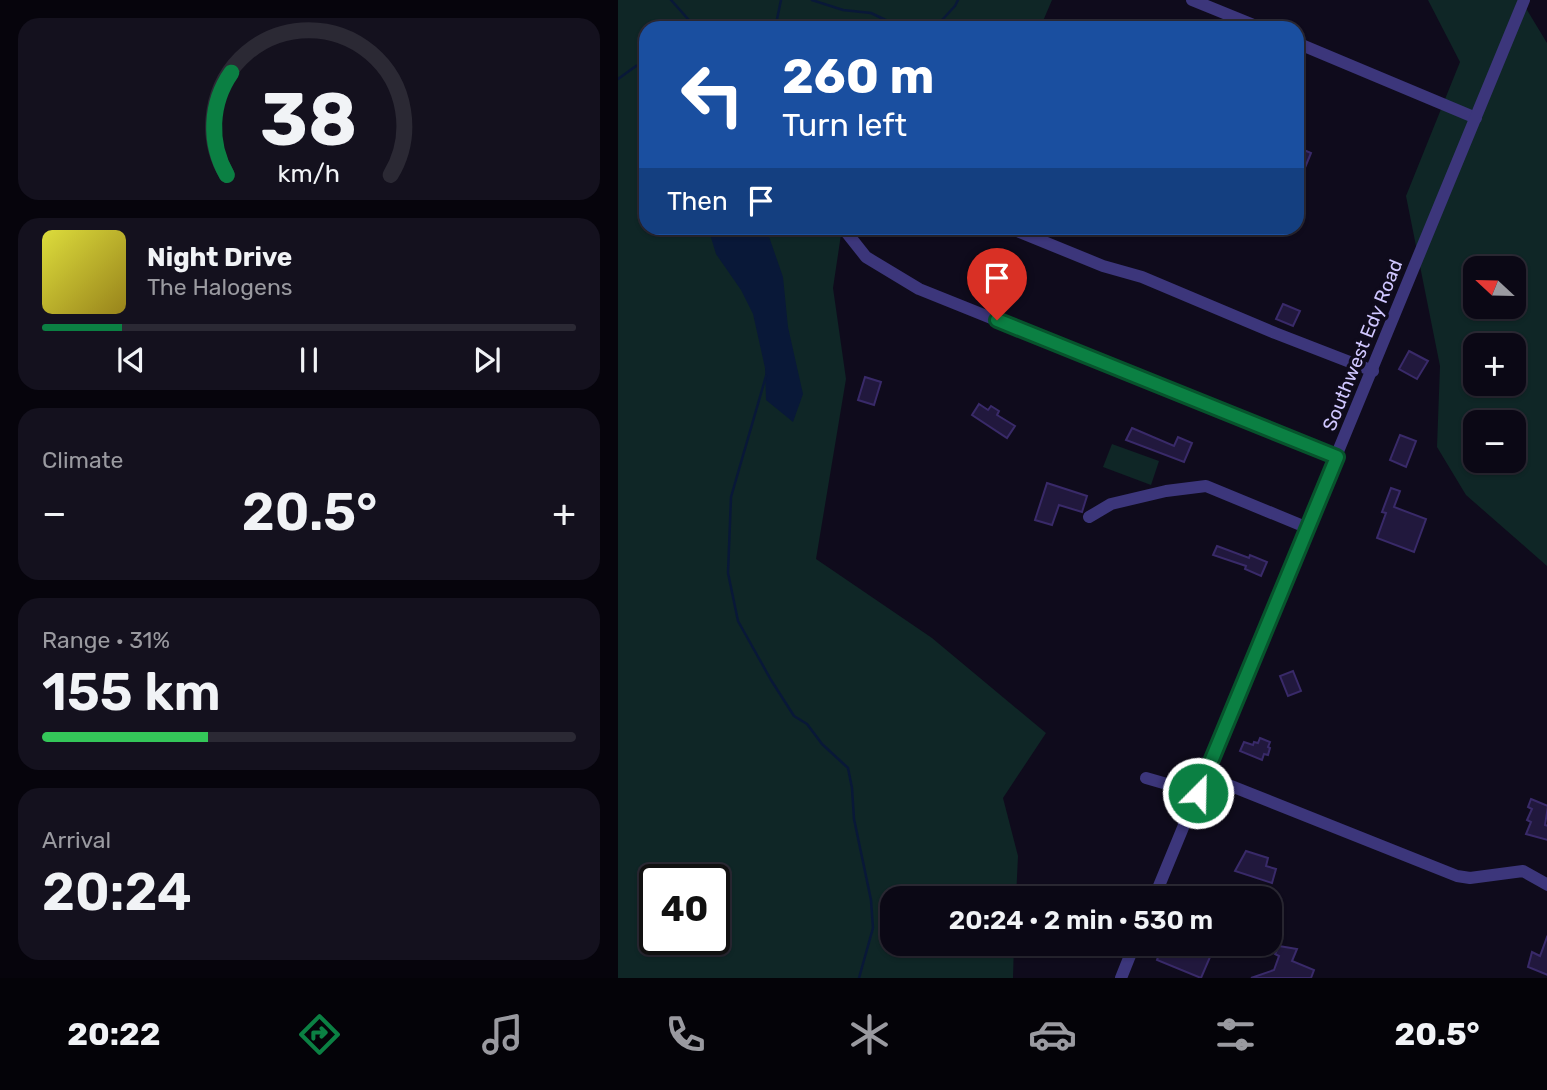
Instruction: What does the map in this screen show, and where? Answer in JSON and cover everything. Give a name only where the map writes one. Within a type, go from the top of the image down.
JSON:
[{"type":"street","points":[[1192,0],[1244,21]]},
{"type":"street","name":"Southwest Edy Road","points":[[1159,886],[1524,0]]},
{"type":"street","points":[[1304,46],[1476,118]]},
{"type":"street","points":[[849,235],[866,257],[920,289],[1337,457]]},
{"type":"street","points":[[1027,235],[1103,266],[1142,277],[1300,344],[1373,371]]},
{"type":"street","points":[[1089,517],[1111,504],[1166,491],[1206,486],[1308,528]]},
{"type":"street","points":[[1206,776],[1457,876],[1470,878],[1523,871],[1547,885]]},
{"type":"street","points":[[1146,778],[1198,793]]},
{"type":"street","points":[[1121,978],[1130,956]]},
{"type":"green space","points":[[618,0],[1052,0],[1043,21],[639,21],[639,235],[841,235],[833,288],[846,379],[816,559],[932,638],[1046,733],[1003,798],[1018,856],[1017,886],[880,886],[880,956],[1014,956],[1013,978],[618,978]]},
{"type":"green space","points":[[1428,0],[1521,0],[1547,43],[1547,566],[1466,495],[1437,447],[1440,366],[1406,196],[1460,62]]},
{"type":"green space","points":[[1112,444],[1159,461],[1151,485],[1103,467]]},
{"type":"water","points":[[710,235],[768,235],[783,277],[788,327],[803,394],[793,422],[766,400],[765,368],[753,314],[741,290],[716,254]]},
{"type":"building","points":[[1304,150],[1311,153],[1304,170]]},
{"type":"building","points":[[1283,304],[1300,311],[1293,326],[1276,319]]},
{"type":"building","points":[[1409,351],[1428,361],[1417,379],[1399,369]]},
{"type":"building","points":[[865,377],[881,382],[874,405],[858,400]]},
{"type":"building","points":[[979,404],[988,410],[991,406],[999,411],[997,415],[1015,426],[1007,438],[972,415]]},
{"type":"building","points":[[1132,428],[1174,446],[1178,437],[1192,443],[1184,462],[1126,440]]},
{"type":"building","points":[[1400,435],[1416,441],[1406,467],[1390,460]]},
{"type":"building","points":[[1047,483],[1087,496],[1082,512],[1059,505],[1052,525],[1035,520]]},
{"type":"building","points":[[1391,488],[1400,491],[1394,507],[1426,519],[1414,552],[1377,538],[1386,513],[1382,512]]},
{"type":"building","points":[[1217,546],[1267,562],[1261,576],[1245,569],[1246,566],[1213,555]]},
{"type":"building","points":[[1293,671],[1301,691],[1288,696],[1280,676]]},
{"type":"building","points":[[1260,738],[1270,742],[1268,755],[1264,754],[1262,760],[1240,751],[1244,742],[1253,745],[1254,742],[1258,743]]},
{"type":"building","points":[[1531,799],[1548,806],[1545,825],[1548,826],[1548,840],[1526,834],[1531,822],[1527,820],[1532,809],[1528,807]]},
{"type":"building","points":[[1246,851],[1268,858],[1266,866],[1276,869],[1272,883],[1235,871]]},
{"type":"building","points":[[1547,937],[1548,975],[1528,967],[1532,952],[1540,956]]},
{"type":"building","points":[[1282,946],[1297,949],[1292,961],[1314,970],[1311,978],[1251,978],[1274,970],[1279,956],[1282,956]]},
{"type":"building","points":[[1158,956],[1210,957],[1201,978],[1157,960]]},
{"type":"waterway","points":[[671,0],[690,21]]},
{"type":"waterway","points":[[777,21],[781,0]]},
{"type":"waterway","points":[[812,0],[843,10],[871,13],[888,21]]},
{"type":"waterway","points":[[938,21],[942,20],[958,0]]},
{"type":"waterway","points":[[618,79],[639,66]]},
{"type":"waterway","points":[[766,376],[731,497],[728,573],[738,621],[771,680],[794,716],[807,724],[822,744],[848,768],[854,819],[871,900],[873,928],[859,978]]},
{"type":"route","points":[[997,320],[1337,457],[1198,793]]}]
